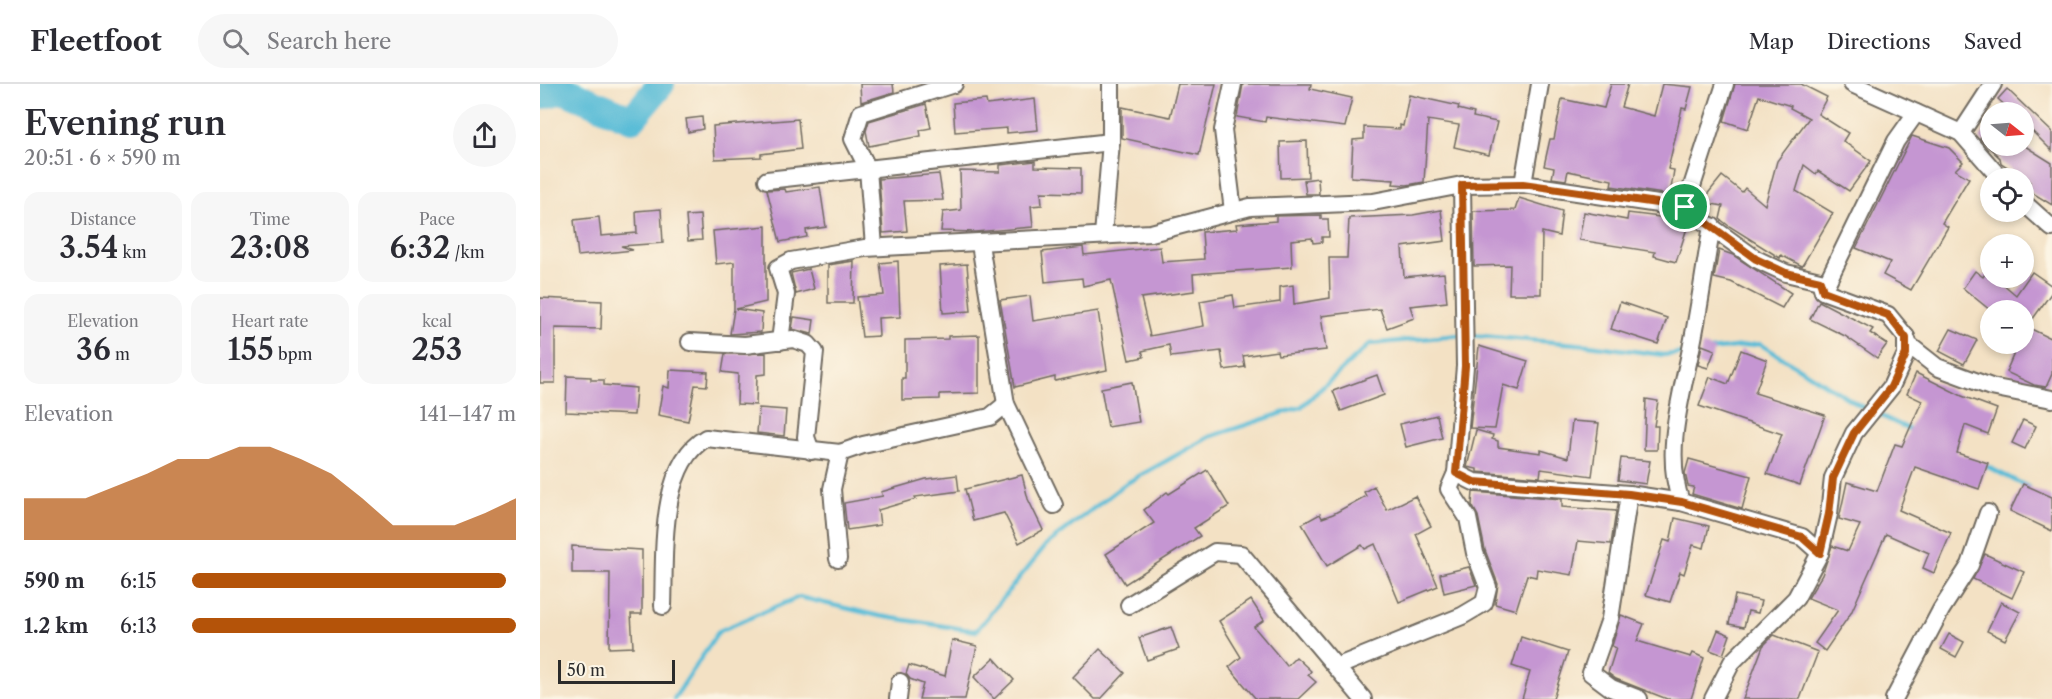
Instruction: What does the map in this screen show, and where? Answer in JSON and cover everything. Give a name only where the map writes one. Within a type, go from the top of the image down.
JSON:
[{"type":"street","points":[[874,248],[868,169],[853,139],[861,113],[954,84]]},
{"type":"street","points":[[1233,84],[1223,130],[1233,211]]},
{"type":"street","points":[[1523,184],[1540,84]]},
{"type":"street","points":[[1685,207],[1725,84]]},
{"type":"street","points":[[1852,84],[1961,133],[1991,168]]},
{"type":"street","points":[[1961,133],[1993,84]]},
{"type":"street","points":[[1103,235],[1111,142],[1105,86]]},
{"type":"street","points":[[1823,291],[1896,141],[1916,113]]},
{"type":"street","points":[[767,180],[1111,142]]},
{"type":"street","points":[[780,341],[786,294],[778,268],[791,261],[874,248],[1151,233],[1250,207],[1373,202],[1462,185],[1523,184],[1685,207],[1756,259],[1786,273],[1820,281],[1823,291]]},
{"type":"street","points":[[1336,667],[1462,616],[1484,603],[1488,587],[1475,553],[1468,518],[1449,489],[1456,473],[1465,366],[1462,185]]},
{"type":"street","points":[[2034,212],[2052,228]]},
{"type":"street","points":[[1682,502],[1675,484],[1676,422],[1712,226]]},
{"type":"street","points":[[980,244],[1006,404],[1054,505]]},
{"type":"street","points":[[1823,291],[1888,315],[1909,345],[1937,367],[1991,387],[2052,399]]},
{"type":"street","points":[[1713,699],[1732,662],[1796,598],[1820,553],[1829,514],[1833,478],[1854,433],[1891,387],[1906,354],[1906,338]]},
{"type":"street","points":[[690,342],[745,345],[793,339],[808,344],[815,352],[806,437],[811,452]]},
{"type":"street","points":[[663,606],[665,536],[673,483],[684,457],[694,445],[706,438],[811,452],[840,453],[990,417],[1006,404]]},
{"type":"street","points":[[838,559],[832,489],[840,453]]},
{"type":"street","points":[[1456,473],[1474,482],[1629,494],[1682,502],[1802,537],[1820,553]]},
{"type":"street","points":[[1629,494],[1610,619],[1591,673],[1611,688],[1639,699]]},
{"type":"street","points":[[1894,699],[1941,610],[1970,565],[1988,513]]},
{"type":"street","points":[[1129,605],[1215,552],[1242,554],[1336,667],[1356,697]]},
{"type":"street","points":[[898,699],[900,682]]},
{"type":"building","points":[[860,84],[893,84],[894,92],[861,102]]},
{"type":"building","points":[[1178,84],[1216,84],[1199,155],[1122,138],[1122,107],[1170,117]]},
{"type":"building","points":[[1243,84],[1311,84],[1310,89],[1352,98],[1345,127],[1266,117],[1265,122],[1237,117]]},
{"type":"building","points":[[1611,84],[1628,84],[1621,107],[1654,116],[1662,84],[1692,87],[1686,109],[1682,108],[1668,169],[1674,170],[1670,195],[1611,186],[1612,180],[1568,171],[1566,180],[1552,178],[1554,168],[1544,166],[1550,139],[1554,139],[1562,99],[1604,108]]},
{"type":"building","points":[[1735,84],[1801,84],[1827,97],[1818,114],[1848,133],[1843,141],[1871,161],[1849,191],[1818,171],[1816,174],[1804,165],[1796,191],[1833,213],[1802,266],[1781,255],[1780,258],[1729,226],[1720,219],[1723,206],[1701,202],[1722,176],[1742,192],[1745,188],[1765,205],[1777,161],[1809,118],[1790,108],[1791,106],[1759,96],[1748,129],[1724,121]]},
{"type":"building","points":[[2007,89],[2021,102],[2001,102],[1998,99]]},
{"type":"building","points":[[1409,95],[1459,106],[1458,109],[1474,113],[1473,117],[1497,122],[1489,155],[1454,147],[1459,125],[1428,120],[1424,182],[1407,185],[1393,184],[1394,180],[1351,177],[1353,140],[1364,139],[1364,127],[1400,129],[1400,125],[1403,126]]},
{"type":"building","points":[[1035,99],[1038,130],[1007,133],[1007,128],[955,132],[953,103],[986,100],[987,105]]},
{"type":"building","points":[[926,104],[931,128],[920,130],[921,136],[869,146],[866,131],[869,121]]},
{"type":"building","points":[[2034,115],[2052,132],[2052,151],[2034,133]]},
{"type":"building","points":[[702,117],[703,129],[688,132],[686,119]]},
{"type":"building","points":[[798,119],[801,149],[761,154],[761,157],[715,159],[713,126]]},
{"type":"building","points":[[1912,136],[1949,148],[1963,162],[1955,170],[1969,178],[1942,223],[1948,227],[1911,290],[1883,275],[1890,262],[1856,248]]},
{"type":"building","points":[[1307,141],[1308,177],[1281,178],[1280,142]]},
{"type":"building","points":[[2034,152],[2052,163],[2052,205],[2034,194],[2034,168],[2009,168],[2001,163],[1998,156],[2034,156]]},
{"type":"building","points":[[1035,161],[1035,167],[1081,168],[1081,193],[1041,192],[1042,205],[1031,206],[1033,227],[975,232],[941,231],[943,212],[961,210],[960,171],[1000,172],[1000,165]]},
{"type":"building","points":[[939,174],[943,200],[904,201],[907,231],[883,233],[879,179]]},
{"type":"building","points":[[1318,178],[1319,194],[1306,194],[1304,180]]},
{"type":"building","points":[[820,187],[826,227],[806,230],[807,237],[780,242],[767,190],[785,189],[786,192]]},
{"type":"building","points":[[1519,198],[1562,211],[1559,236],[1542,232],[1541,294],[1509,294],[1510,265],[1474,266],[1473,211],[1515,210]]},
{"type":"building","points":[[661,209],[663,243],[621,246],[633,250],[578,256],[574,220],[599,217],[601,236],[637,233],[636,211]]},
{"type":"building","points":[[1441,210],[1445,241],[1402,247],[1404,277],[1444,273],[1447,302],[1410,306],[1414,318],[1387,328],[1380,309],[1321,316],[1326,350],[1278,355],[1277,351],[1243,356],[1245,367],[1224,370],[1221,351],[1171,357],[1169,345],[1142,351],[1144,357],[1129,360],[1111,280],[1083,286],[1082,278],[1045,282],[1042,252],[1083,247],[1084,255],[1160,247],[1162,262],[1204,259],[1202,232],[1237,229],[1236,224],[1276,221],[1276,216],[1321,215],[1321,219],[1328,219],[1329,237],[1322,237],[1322,242],[1313,243],[1312,238],[1291,240],[1292,267],[1193,274],[1194,291],[1141,298],[1150,336],[1204,326],[1200,301],[1233,295],[1235,308],[1280,302],[1280,287],[1293,285],[1294,304],[1330,298],[1329,258],[1347,258],[1349,218],[1413,215]]},
{"type":"building","points":[[1584,212],[1627,220],[1628,213],[1676,219],[1675,225],[1687,228],[1676,262],[1654,256],[1655,252],[1579,240]]},
{"type":"building","points":[[700,215],[702,240],[688,241],[686,216]]},
{"type":"building","points":[[766,226],[766,302],[736,309],[762,313],[761,332],[730,334],[734,309],[734,262],[716,264],[713,231]]},
{"type":"building","points":[[1719,250],[1733,255],[1791,293],[1782,308],[1731,282],[1714,278]]},
{"type":"building","points":[[854,261],[853,303],[828,303],[828,265]]},
{"type":"building","points":[[898,261],[900,317],[878,318],[879,336],[862,337],[857,297],[884,295],[880,263]]},
{"type":"building","points":[[967,264],[971,311],[943,313],[940,266]]},
{"type":"building","points":[[809,269],[814,289],[796,294],[791,273]]},
{"type":"building","points":[[1975,271],[1980,275],[1980,288],[2008,288],[2016,295],[2021,288],[2034,288],[2034,273],[2052,286],[2052,292],[2034,317],[2034,300],[1980,300],[1980,302],[1963,288]]},
{"type":"building","points":[[1030,296],[1033,321],[1098,311],[1107,370],[1055,381],[1055,377],[1015,387],[1000,300]]},
{"type":"building","points":[[540,298],[602,301],[601,329],[555,328],[555,383],[540,383]]},
{"type":"building","points":[[1819,301],[1873,329],[1870,333],[1887,344],[1877,358],[1845,336],[1810,319]]},
{"type":"building","points":[[1620,302],[1667,318],[1658,344],[1611,329]]},
{"type":"building","points":[[794,317],[814,320],[812,334],[792,329]]},
{"type":"building","points":[[1951,329],[1977,340],[1964,364],[1939,351]]},
{"type":"building","points":[[2034,330],[2052,339],[2052,374],[2046,387],[2034,385],[2006,372],[2014,354],[2034,354]]},
{"type":"building","points":[[979,335],[979,393],[940,394],[940,399],[902,400],[902,378],[905,378],[905,340],[948,339],[948,336]]},
{"type":"building","points":[[1702,345],[1715,350],[1708,368],[1698,365]]},
{"type":"building","points":[[1479,346],[1528,361],[1519,390],[1503,385],[1495,429],[1470,428]]},
{"type":"building","points":[[1741,350],[1767,360],[1755,393],[1825,415],[1800,485],[1767,474],[1782,434],[1699,406],[1710,377],[1728,384]]},
{"type":"building","points":[[766,353],[766,374],[757,375],[756,405],[737,404],[738,374],[722,372],[725,354]]},
{"type":"building","points":[[670,370],[708,372],[707,386],[695,385],[688,421],[658,415],[663,386],[669,388]]},
{"type":"building","points":[[1916,373],[1962,396],[1997,409],[1988,434],[1965,425],[1957,453],[1988,463],[1979,489],[1915,467],[1899,510],[1951,533],[1934,573],[1923,568],[1929,553],[1886,534],[1851,613],[1825,651],[1815,643],[1838,610],[1808,598],[1822,575],[1832,546],[1848,551],[1860,525],[1839,519],[1847,482],[1877,491],[1895,444],[1902,446],[1922,401],[1907,394]]},
{"type":"building","points":[[1377,375],[1384,395],[1341,411],[1333,391]]},
{"type":"building","points":[[567,376],[591,377],[591,380],[604,380],[604,385],[636,388],[634,415],[566,412]]},
{"type":"building","points":[[1132,382],[1139,422],[1108,427],[1101,388]]},
{"type":"building","points":[[1646,399],[1658,401],[1654,426],[1658,426],[1657,450],[1644,450]]},
{"type":"building","points":[[759,408],[786,410],[784,436],[757,433]]},
{"type":"building","points":[[1437,415],[1442,438],[1406,447],[1400,424]]},
{"type":"building","points":[[2023,420],[2036,426],[2025,449],[2012,443]]},
{"type":"building","points":[[1572,421],[1599,423],[1592,476],[1541,469],[1540,477],[1477,472],[1477,469],[1467,467],[1476,430],[1493,435],[1492,439],[1498,441],[1498,447],[1541,453],[1541,450],[1568,458]]},
{"type":"building","points":[[1621,458],[1650,461],[1646,484],[1618,480]]},
{"type":"building","points":[[1689,459],[1751,476],[1742,509],[1692,494],[1694,487],[1688,486],[1685,473]]},
{"type":"building","points":[[1207,470],[1229,506],[1194,528],[1200,536],[1125,584],[1106,554],[1154,523],[1144,510],[1167,492],[1169,494]]},
{"type":"building","points":[[957,475],[959,491],[915,497],[916,499],[878,510],[880,525],[847,530],[844,503],[883,496],[881,492],[926,479]]},
{"type":"building","points":[[1022,475],[1028,499],[1043,530],[1019,543],[1004,513],[973,521],[965,489]]},
{"type":"building","points":[[2023,484],[2052,497],[2052,531],[2010,511]]},
{"type":"building","points":[[1374,486],[1387,510],[1415,496],[1431,526],[1416,534],[1438,586],[1399,602],[1375,544],[1365,549],[1362,545],[1327,566],[1302,524],[1320,514],[1322,518],[1333,514],[1366,496],[1364,492]]},
{"type":"building","points":[[1473,492],[1562,499],[1562,507],[1616,511],[1611,544],[1578,541],[1572,575],[1537,569],[1536,577],[1527,575],[1516,610],[1495,604],[1498,584],[1485,550],[1478,516],[1472,505]]},
{"type":"building","points":[[1675,518],[1709,526],[1704,548],[1693,545],[1684,574],[1680,572],[1670,602],[1646,595],[1664,540],[1670,542]]},
{"type":"building","points":[[572,546],[642,550],[642,614],[631,614],[633,647],[609,648],[610,573],[572,573]]},
{"type":"building","points":[[1985,554],[2024,572],[2012,598],[1973,579]]},
{"type":"building","points":[[1469,567],[1476,585],[1444,593],[1440,574]]},
{"type":"building","points":[[1735,595],[1761,601],[1758,613],[1748,611],[1744,627],[1729,624]]},
{"type":"building","points":[[1251,600],[1264,620],[1254,627],[1287,666],[1296,657],[1311,671],[1308,675],[1316,682],[1298,699],[1256,699],[1229,667],[1241,657],[1219,621]]},
{"type":"building","points":[[2001,602],[2020,612],[2005,640],[1987,631]]},
{"type":"building","points":[[1621,615],[1644,624],[1637,641],[1691,657],[1693,653],[1704,658],[1691,699],[1667,699],[1616,679],[1608,673],[1616,648],[1612,646]]},
{"type":"building","points":[[1171,627],[1179,649],[1147,660],[1139,638]]},
{"type":"building","points":[[1718,630],[1730,635],[1723,655],[1710,650]]},
{"type":"building","points":[[1949,634],[1964,642],[1956,657],[1941,649]]},
{"type":"building","points":[[1774,635],[1818,652],[1800,699],[1743,699],[1763,646]]},
{"type":"building","points":[[1521,637],[1568,652],[1553,699],[1522,699],[1530,672],[1512,666]]},
{"type":"building","points":[[952,640],[977,646],[965,699],[919,699],[923,684],[910,679],[906,674],[909,665],[945,676]]},
{"type":"building","points":[[1100,649],[1125,673],[1101,699],[1095,699],[1073,677]]},
{"type":"building","points":[[994,658],[1014,680],[994,699],[974,677]]},
{"type":"waterway","points":[[540,96],[563,90],[632,119],[661,84]]},
{"type":"waterway","points":[[674,699],[719,631],[799,597],[879,616],[976,631],[1046,545],[1125,484],[1209,437],[1301,407],[1370,344],[1460,335]]},
{"type":"waterway","points":[[1469,335],[1589,345],[1663,355],[1687,353]]},
{"type":"waterway","points":[[1710,350],[1760,344],[1862,407],[1915,432]]},
{"type":"waterway","points":[[1982,464],[2028,487]]},
{"type":"route","points":[[1523,184],[1685,207],[1756,259],[1786,273],[1820,281],[1823,291],[1888,315],[1906,338],[1906,354],[1891,387],[1854,433],[1833,478],[1829,514],[1820,553],[1802,537],[1682,502],[1629,494],[1474,482],[1456,473],[1465,366],[1462,185],[1523,184]]}]
